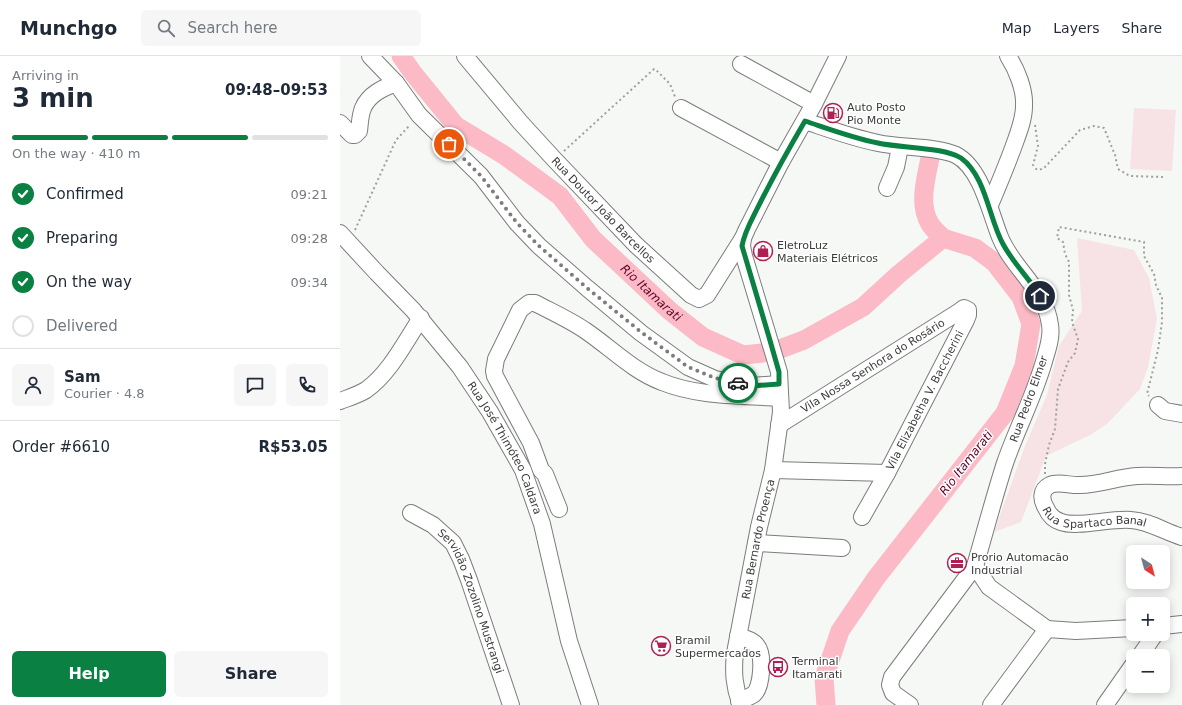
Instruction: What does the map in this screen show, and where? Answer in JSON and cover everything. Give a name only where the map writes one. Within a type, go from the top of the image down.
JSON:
[{"type":"street","points":[[370,56],[396,83],[419,115],[481,176],[517,223],[539,246],[587,288],[664,350],[688,367],[715,378],[752,386],[779,384]]},
{"type":"street","name":"Rua Doutor João Barcellos","points":[[465,56],[521,123],[554,159],[636,245],[695,298],[703,298],[710,291],[743,238],[761,200],[805,121],[838,56]]},
{"type":"street","points":[[990,205],[1005,170],[1020,129],[1023,115],[1024,104],[1022,90],[1016,72],[1008,56]]},
{"type":"street","points":[[741,64],[814,104]]},
{"type":"street","points":[[340,123],[352,135],[358,133],[363,108],[369,98],[377,92],[396,83]]},
{"type":"street","points":[[681,108],[781,162]]},
{"type":"street","name":"Rua Pedro Elmer","points":[[805,121],[855,138],[900,147],[947,152],[961,159],[969,166],[976,177],[990,205],[1002,243],[1046,306],[1051,326],[1049,343],[1042,369],[1005,463],[976,566]]},
{"type":"street","points":[[887,188],[896,167],[900,147]]},
{"type":"street","name":"Rua José Thimóteo Caldara","points":[[345,238],[421,318],[460,366],[490,412],[523,470],[542,524],[569,641],[590,705]]},
{"type":"street","name":"Rua Bernardo Proença","points":[[740,703],[733,669],[756,543],[773,470],[779,425],[779,384],[769,337],[744,256],[742,246],[743,238]]},
{"type":"street","points":[[559,509],[545,474],[541,470],[530,443],[495,376],[494,371],[496,359],[520,310],[529,303],[535,303],[584,330],[643,373],[662,382],[697,392],[724,395],[779,384]]},
{"type":"street","name":"Vila Nossa Senhora do Rosário","points":[[779,425],[964,308],[968,310]]},
{"type":"street","name":"Vila Elizabetha V. Baccherini","points":[[773,470],[887,473],[966,320],[968,310]]},
{"type":"street","points":[[340,401],[365,390],[378,378],[389,365],[421,318]]},
{"type":"street","points":[[1158,405],[1165,410],[1182,414]]},
{"type":"street","points":[[862,517],[887,473]]},
{"type":"street","name":"Rua Spartaco Banal","points":[[1182,476],[1137,476],[1081,486],[1055,484],[1044,489],[1042,495],[1046,508],[1055,520],[1063,523],[1092,523],[1113,520],[1132,520],[1142,522],[1182,537]]},
{"type":"street","name":"Servidão Zozolino Mustrangi","points":[[411,513],[433,525],[453,543],[469,580],[512,705]]},
{"type":"street","points":[[756,543],[842,548]]},
{"type":"street","points":[[910,705],[893,693],[890,685],[892,677],[976,566],[983,580],[989,587],[1047,629],[1076,631],[1126,628]]},
{"type":"street","points":[[1170,625],[1182,624]]},
{"type":"street","points":[[991,705],[1047,629]]},
{"type":"street","points":[[738,636],[751,640],[758,646],[762,656],[762,667],[758,689],[754,695],[740,703]]},
{"type":"street","points":[[1105,705],[1126,675]]},
{"type":"path","points":[[554,159],[654,69],[670,84],[672,92],[681,108]]},
{"type":"path","points":[[345,238],[396,140],[419,115]]},
{"type":"path","points":[[1034,122],[1038,146],[1033,165],[1036,169],[1039,170],[1044,168],[1080,130],[1094,126],[1104,128],[1115,155],[1118,169],[1130,176],[1163,177]]},
{"type":"path","points":[[1044,489],[1045,464],[1049,445],[1055,429],[1058,388],[1068,362],[1075,353],[1078,338],[1072,322],[1073,310],[1069,295],[1069,262],[1065,254],[1063,242],[1057,238],[1058,227],[1144,242],[1144,256],[1154,274],[1156,285],[1162,298],[1162,322],[1158,350],[1147,394],[1158,405]]},
{"type":"shaded area","points":[[1134,108],[1176,110],[1172,171],[1130,169]]},
{"type":"shaded area","points":[[1077,238],[1134,250],[1149,278],[1157,319],[1148,367],[1140,389],[1107,424],[1090,435],[1046,456],[1021,522],[994,532],[1025,446],[1047,395],[1059,346],[1082,311]]},
{"type":"waterway","name":"Rio Itamarati","points":[[401,56],[456,126],[504,155],[560,196],[593,239],[670,311],[703,337],[743,355],[772,352],[804,340],[863,307],[899,274],[943,238],[975,248],[994,262],[1021,297],[1031,324],[1024,366],[1005,413],[876,578],[840,631],[824,678],[826,705]]},
{"type":"waterway","name":"Rio Itamarati","points":[[930,158],[924,191],[924,208],[930,224],[943,238]]},
{"type":"way so far","points":[[449,144],[481,176],[517,223],[539,246],[587,288],[664,350],[688,367],[715,378],[738,383]]},
{"type":"place","name":"Auto Posto Pio Monte","points":[[833,113]]},
{"type":"place","name":"EletroLuz Materiais Elétricos","points":[[763,251]]},
{"type":"place","name":"Prorio Automacão Industrial","points":[[957,563]]},
{"type":"place","name":"Bramil Supermercados","points":[[661,646]]},
{"type":"place","name":"Terminal Itamarati","points":[[778,667]]},
{"type":"route","points":[[738,383],[752,386],[779,384],[779,372],[742,246],[743,238],[761,200],[805,121],[855,138],[900,147],[922,148],[947,152],[961,159],[969,166],[976,177],[990,205],[995,225],[1002,243],[1014,262],[1040,296]]}]
